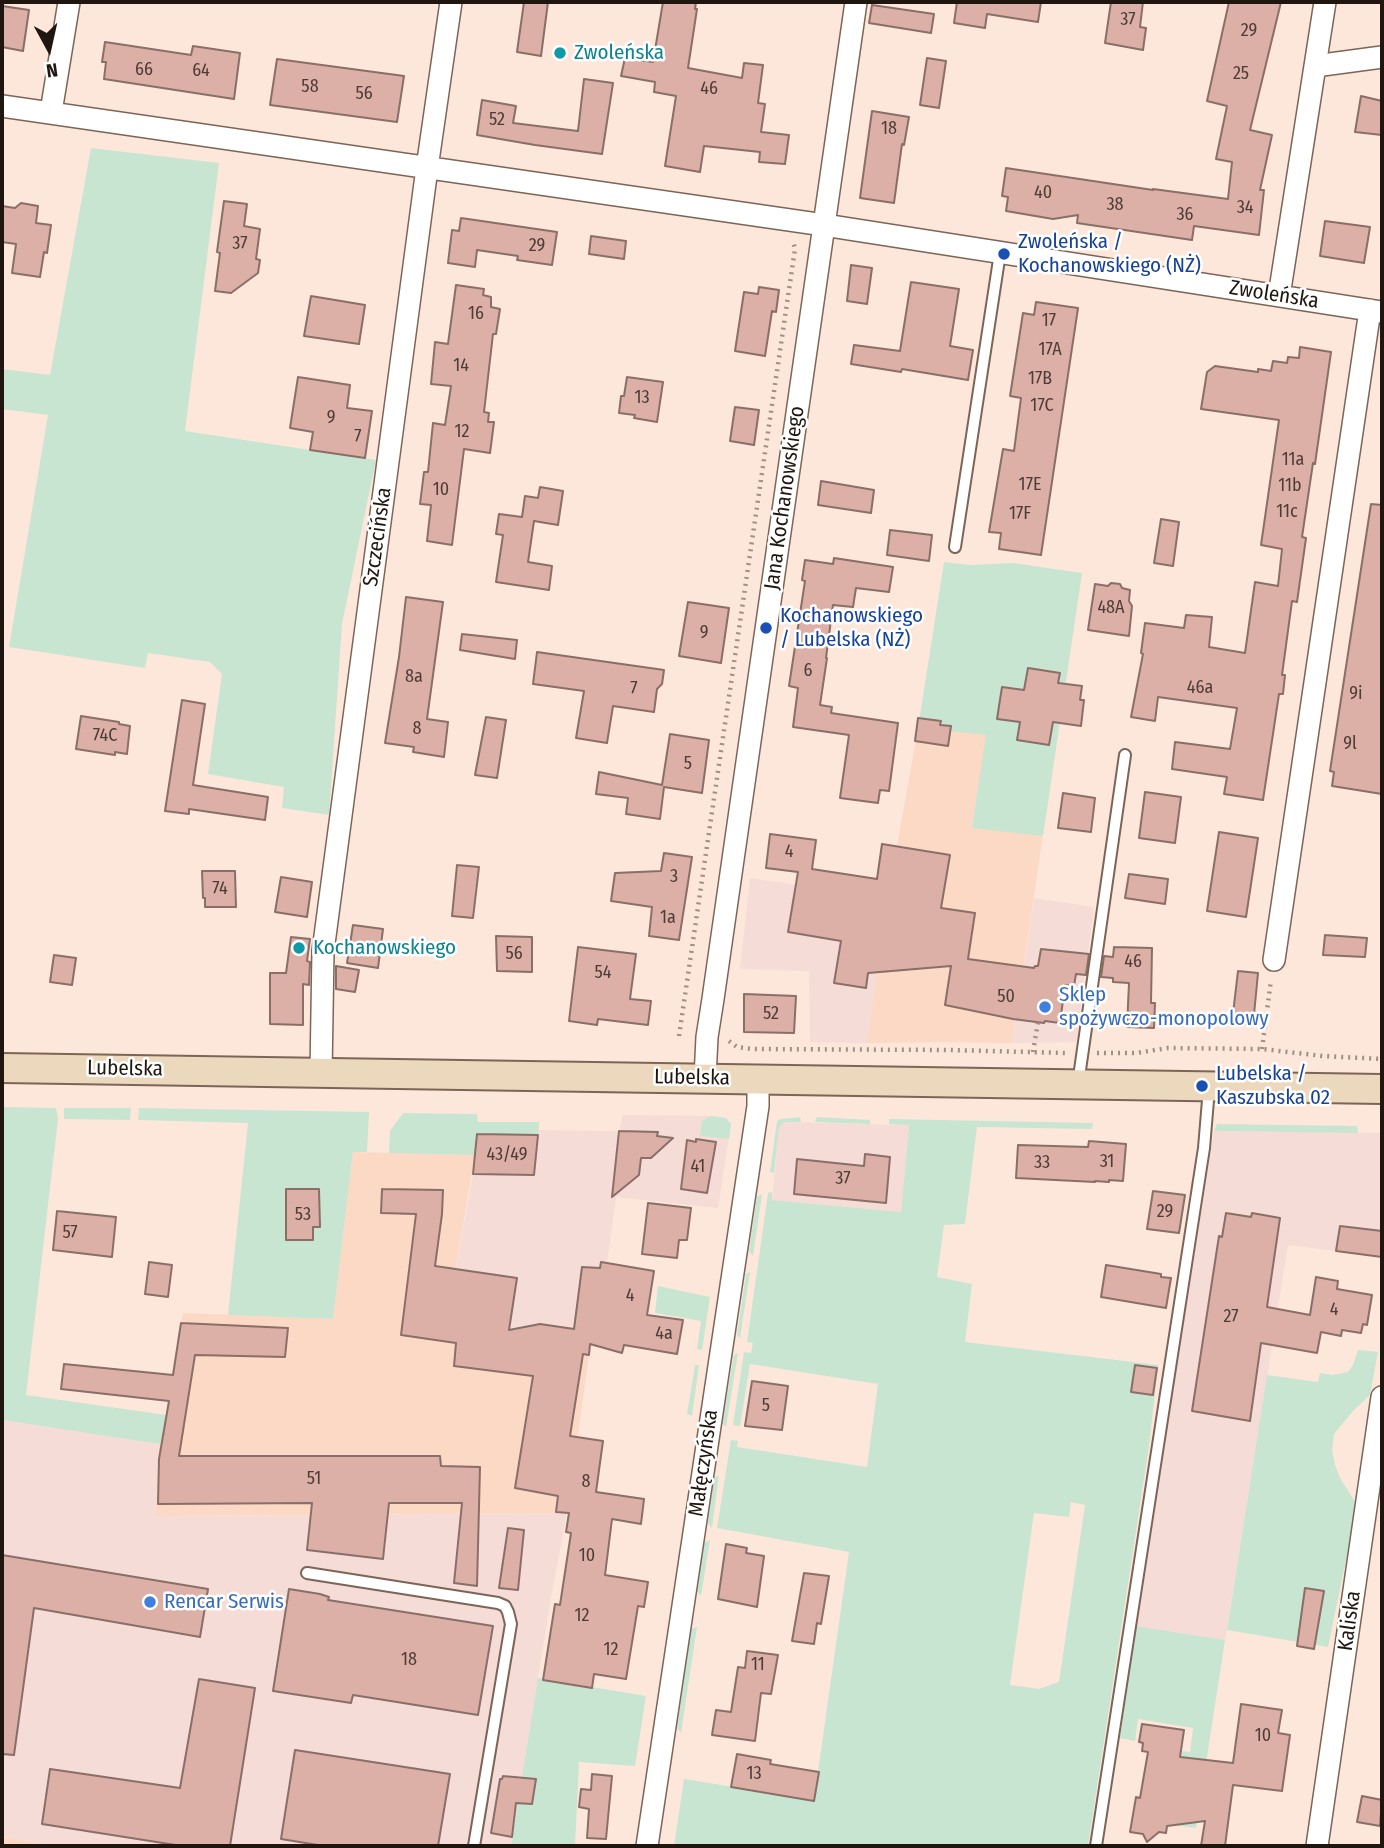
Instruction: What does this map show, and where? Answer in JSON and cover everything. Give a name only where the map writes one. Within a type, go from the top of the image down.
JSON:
[{"type":"main road","name":"Lubelska","points":[[2,1068],[1382,1089]]},
{"type":"street","points":[[51,111],[69,2]]},
{"type":"street","name":"Szczecińska","points":[[321,1073],[323,951],[451,2]]},
{"type":"street","name":"Jana Kochanowskiego","points":[[705,1078],[707,1037],[856,2]]},
{"type":"street","points":[[1279,296],[1325,2]]},
{"type":"street","points":[[1315,66],[1382,57]]},
{"type":"street","name":"Zwoleńska","points":[[2,106],[824,225],[1376,311]]},
{"type":"street","points":[[1274,960],[1376,311]]},
{"type":"street","name":"Małęczyńska","points":[[647,1846],[758,1106],[758,1079]]},
{"type":"street","name":"Kaliska","points":[[1317,1846],[1382,1397]]},
{"type":"lane","points":[[955,547],[1000,254]]},
{"type":"lane","points":[[1078,1084],[1125,755]]},
{"type":"lane","points":[[1096,1846],[1204,1148],[1209,1086]]},
{"type":"lane","points":[[307,1573],[505,1606],[511,1624],[474,1846]]},
{"type":"path","points":[[679,1036],[795,249],[794,242],[786,237]]},
{"type":"path","points":[[1262,1049],[1274,960]]},
{"type":"path","points":[[1033,1052],[1038,1022]]},
{"type":"path","points":[[727,1038],[737,1047],[752,1049],[1136,1053],[1168,1048],[1262,1049],[1382,1059]]},
{"type":"shaded area","points":[[1082,573],[1012,1043],[867,1043],[918,728]]},
{"type":"shaded area","points":[[750,878],[891,899],[867,1043],[810,1042],[809,971],[740,969]]},
{"type":"shaded area","points":[[1034,898],[1094,907],[1076,1042],[1012,1043]]},
{"type":"shaded area","points":[[623,1115],[711,1116],[726,1118],[731,1124],[718,1208],[616,1197],[607,1263],[600,1263],[589,1355],[537,1347],[451,1295],[473,1174],[477,1134],[539,1122],[539,1130],[619,1131]]},
{"type":"shaded area","points":[[784,1122],[909,1125],[901,1212],[772,1200],[779,1128]]},
{"type":"shaded area","points":[[1214,1131],[1382,1133],[1382,1257],[1288,1245],[1225,1640],[1136,1626]]},
{"type":"shaded area","points":[[353,1152],[475,1155],[451,1295],[457,1337],[454,1366],[533,1376],[537,1347],[589,1355],[567,1513],[155,1516],[159,1444],[162,1441],[183,1313],[333,1319]]},
{"type":"shaded area","points":[[2,1420],[159,1444],[155,1516],[567,1513],[511,1846],[62,1846],[2,1837]]},
{"type":"shaded area","points":[[2,1837],[62,1846],[2,1846]]},
{"type":"green space","points":[[91,148],[219,163],[185,431],[376,460],[342,624],[329,815],[282,808],[284,787],[208,774],[222,674],[210,662],[148,653],[145,668],[9,647],[48,415],[2,409],[2,369],[50,375]]},
{"type":"green space","points":[[944,562],[970,565],[1013,563],[1082,573],[1043,836],[972,828],[986,735],[918,728]]},
{"type":"green space","points":[[2,1107],[56,1108],[58,1119],[26,1395],[166,1415],[162,1441],[159,1444],[2,1420]]},
{"type":"green space","points":[[64,1108],[131,1108],[130,1120],[64,1119]]},
{"type":"green space","points":[[139,1108],[369,1112],[367,1152],[353,1152],[333,1319],[228,1315],[248,1123],[138,1120]]},
{"type":"green space","points":[[403,1113],[477,1114],[478,1122],[539,1122],[538,1135],[478,1134],[475,1155],[389,1153],[390,1131]]},
{"type":"green space","points":[[711,1116],[726,1118],[731,1124],[729,1139],[700,1136],[702,1121]]},
{"type":"green space","points":[[800,1117],[801,1122],[784,1122],[779,1128],[774,1173],[770,1172],[777,1121]]},
{"type":"green space","points":[[817,1117],[870,1120],[870,1124],[815,1122]]},
{"type":"green space","points":[[889,1119],[1093,1123],[1092,1129],[977,1127],[965,1224],[944,1225],[937,1277],[972,1284],[965,1342],[1158,1365],[1149,1446],[1088,1846],[674,1846],[684,1779],[814,1800],[849,1552],[717,1528],[731,1440],[738,1441],[737,1447],[867,1467],[878,1384],[750,1364],[740,1426],[733,1425],[744,1352],[751,1353],[753,1343],[747,1342],[768,1193],[772,1192],[772,1200],[901,1212],[909,1125],[889,1124]],"holes":[[[1071,1502],[1085,1505],[1059,1682],[1039,1689],[1010,1685],[1034,1513],[1069,1517]]]},
{"type":"green space","points":[[1217,1124],[1357,1126],[1358,1133],[1214,1131]]},
{"type":"green space","points":[[762,1194],[753,1256],[749,1251],[757,1197]]},
{"type":"green space","points":[[750,1272],[740,1338],[737,1335],[746,1274]]},
{"type":"green space","points":[[658,1286],[710,1297],[702,1350],[697,1349],[701,1321],[655,1313]]},
{"type":"green space","points":[[1358,1350],[1378,1352],[1370,1395],[1334,1434],[1332,1451],[1335,1465],[1356,1503],[1328,1647],[1227,1630],[1267,1375],[1318,1382],[1320,1373],[1333,1375],[1348,1372]]},
{"type":"green space","points":[[738,1353],[726,1427],[722,1423],[734,1355]]},
{"type":"green space","points":[[695,1365],[699,1365],[692,1416],[687,1414]]},
{"type":"green space","points":[[719,1475],[712,1528],[708,1523],[714,1478]]},
{"type":"green space","points":[[710,1540],[701,1596],[697,1592],[704,1543]]},
{"type":"green space","points":[[1136,1626],[1225,1640],[1196,1828],[1173,1825],[1182,1751],[1190,1752],[1193,1728],[1138,1719],[1135,1741],[1120,1738]]},
{"type":"green space","points":[[697,1627],[681,1733],[677,1728],[691,1629]]},
{"type":"green space","points":[[538,1678],[646,1696],[635,1766],[579,1762],[575,1846],[511,1846],[518,1803],[536,1779],[522,1777]]},
{"type":"building","points":[[524,2],[548,2],[541,56],[517,52]]},
{"type":"building","points":[[663,2],[696,2],[688,68],[742,78],[744,63],[763,65],[758,103],[765,104],[761,132],[789,135],[785,164],[759,162],[760,152],[704,146],[700,172],[665,166],[676,96],[654,92],[655,82],[621,76],[625,58],[653,62]]},
{"type":"building","points":[[957,2],[1041,2],[1038,22],[987,14],[985,28],[954,23]]},
{"type":"building","points":[[1111,2],[1143,2],[1140,27],[1146,28],[1143,50],[1105,43]]},
{"type":"building","points":[[1229,2],[1281,2],[1250,130],[1272,135],[1260,190],[1264,190],[1259,235],[1194,226],[1192,240],[1077,223],[1078,215],[1053,219],[1006,211],[1008,197],[1002,196],[1006,168],[1228,199],[1232,162],[1216,159],[1227,106],[1207,101]]},
{"type":"building","points":[[872,5],[934,14],[931,33],[869,23]]},
{"type":"building","points":[[2,6],[29,10],[23,51],[2,47]]},
{"type":"building","points":[[105,42],[191,55],[193,46],[240,53],[234,99],[104,79],[106,62],[102,62]]},
{"type":"building","points":[[927,58],[946,61],[939,108],[920,105]]},
{"type":"building","points":[[277,59],[404,76],[397,122],[270,105]]},
{"type":"building","points":[[584,79],[613,83],[602,154],[477,135],[482,100],[516,106],[513,123],[578,131]]},
{"type":"building","points":[[1361,96],[1382,101],[1382,135],[1355,132]]},
{"type":"building","points":[[872,111],[909,117],[904,145],[902,144],[894,203],[860,198]]},
{"type":"building","points":[[224,201],[247,204],[244,226],[260,229],[256,259],[260,260],[258,273],[231,293],[215,291]]},
{"type":"building","points":[[21,203],[38,206],[36,223],[51,225],[40,277],[12,273],[16,244],[2,242],[2,206],[15,208]]},
{"type":"building","points":[[461,218],[557,232],[552,265],[517,260],[518,256],[477,250],[475,267],[448,263],[452,230],[459,231]]},
{"type":"building","points":[[1325,221],[1370,227],[1364,263],[1320,256]]},
{"type":"building","points":[[591,236],[626,241],[624,259],[589,254]]},
{"type":"building","points":[[851,265],[872,268],[867,304],[847,301]]},
{"type":"building","points":[[911,282],[959,289],[950,346],[973,350],[968,380],[851,364],[854,345],[900,351]]},
{"type":"building","points":[[456,285],[484,289],[483,295],[491,297],[491,307],[500,309],[496,334],[493,334],[484,412],[489,413],[488,422],[494,422],[490,453],[464,449],[452,545],[427,541],[431,505],[420,504],[424,472],[428,472],[433,423],[445,425],[451,386],[431,384],[435,342],[448,344]]},
{"type":"building","points":[[759,287],[779,290],[776,312],[772,311],[765,356],[735,351],[744,292],[758,294]]},
{"type":"building","points":[[311,296],[365,305],[359,344],[304,336]]},
{"type":"building","points":[[1036,302],[1078,308],[1041,555],[999,549],[1001,533],[989,532],[1003,449],[1014,451],[1021,398],[1010,396],[1023,313],[1034,315]]},
{"type":"building","points":[[1300,347],[1331,352],[1302,537],[1306,538],[1297,602],[1292,601],[1282,675],[1285,675],[1283,694],[1279,694],[1263,800],[1224,794],[1227,777],[1172,769],[1175,742],[1230,749],[1237,708],[1158,697],[1155,721],[1131,717],[1143,654],[1145,623],[1184,628],[1186,615],[1212,617],[1209,647],[1245,653],[1255,582],[1278,586],[1282,549],[1261,545],[1279,420],[1201,409],[1207,372],[1215,366],[1258,372],[1258,369],[1271,371],[1273,361],[1287,363],[1288,357],[1299,358]]},
{"type":"building","points":[[298,377],[350,385],[347,408],[372,411],[365,458],[310,450],[313,432],[290,428]]},
{"type":"building","points":[[627,377],[663,382],[657,422],[619,413]]},
{"type":"building","points":[[735,407],[759,410],[754,445],[730,441]]},
{"type":"building","points":[[821,481],[874,490],[871,513],[818,505]]},
{"type":"building","points":[[540,487],[563,491],[558,525],[534,521],[528,562],[552,566],[549,590],[496,582],[503,535],[496,534],[499,514],[522,517],[525,496],[538,498]]},
{"type":"building","points":[[1371,504],[1382,505],[1382,794],[1332,786],[1334,772],[1330,771]]},
{"type":"building","points":[[1161,519],[1179,522],[1173,566],[1154,563]]},
{"type":"building","points":[[890,530],[932,535],[929,561],[887,555]]},
{"type":"building","points":[[834,558],[893,567],[889,592],[856,588],[853,607],[833,605],[820,705],[832,707],[831,713],[898,723],[889,791],[880,790],[878,803],[840,798],[849,735],[793,727],[798,688],[789,686],[805,581],[802,580],[805,560],[833,564]]},
{"type":"building","points":[[1111,583],[1120,584],[1122,588],[1130,590],[1129,601],[1132,606],[1129,636],[1088,630],[1095,584],[1108,586]]},
{"type":"building","points":[[406,597],[443,602],[427,719],[448,722],[444,757],[413,752],[414,747],[385,743]]},
{"type":"building","points":[[688,602],[729,608],[721,663],[679,656]]},
{"type":"building","points":[[462,634],[517,640],[515,659],[460,650]]},
{"type":"building","points":[[537,652],[664,670],[662,684],[657,689],[654,712],[613,706],[607,743],[576,738],[584,691],[533,684]]},
{"type":"building","points":[[1028,668],[1060,673],[1058,683],[1082,686],[1080,700],[1084,700],[1081,726],[1053,722],[1049,745],[1017,740],[1020,722],[997,719],[1002,687],[1024,690]]},
{"type":"building","points":[[182,700],[205,704],[193,785],[268,797],[265,820],[189,809],[189,814],[165,811]]},
{"type":"building","points":[[81,716],[130,726],[127,754],[115,752],[115,755],[76,749]]},
{"type":"building","points":[[486,717],[506,720],[497,778],[475,775]]},
{"type":"building","points":[[918,718],[941,721],[940,725],[951,726],[948,746],[915,741]]},
{"type":"building","points":[[670,734],[709,740],[702,793],[664,787],[660,819],[626,814],[628,798],[596,794],[599,772],[662,785]]},
{"type":"building","points":[[1145,792],[1181,797],[1175,843],[1139,838]]},
{"type":"building","points":[[1063,793],[1095,798],[1091,832],[1058,828]]},
{"type":"building","points":[[1219,832],[1258,838],[1246,917],[1207,911]]},
{"type":"building","points":[[770,834],[816,840],[812,869],[877,879],[882,844],[950,855],[941,908],[975,913],[968,959],[1034,968],[1038,966],[1041,949],[1089,954],[1086,975],[1076,974],[1074,986],[1065,985],[1060,1023],[1013,1019],[945,1005],[951,966],[868,973],[866,988],[834,983],[841,941],[788,932],[798,872],[766,868]]},
{"type":"building","points":[[664,853],[692,857],[679,940],[649,936],[652,907],[611,901],[615,873],[661,871]]},
{"type":"building","points":[[457,865],[479,867],[473,918],[452,916]]},
{"type":"building","points":[[202,871],[235,871],[236,907],[205,907]]},
{"type":"building","points":[[1129,874],[1168,879],[1165,904],[1125,898]]},
{"type":"building","points":[[281,877],[312,882],[307,917],[275,912]]},
{"type":"building","points":[[353,925],[383,929],[378,968],[347,963]]},
{"type":"building","points":[[1325,935],[1367,938],[1365,957],[1323,955]]},
{"type":"building","points":[[496,936],[532,937],[532,972],[497,971]]},
{"type":"building","points":[[291,937],[310,939],[307,961],[310,962],[309,985],[303,984],[303,1025],[270,1024],[270,973],[286,973]]},
{"type":"building","points":[[578,947],[636,954],[630,999],[651,1001],[648,1025],[598,1019],[597,1025],[569,1021]]},
{"type":"building","points":[[1114,947],[1152,948],[1151,1003],[1155,1003],[1154,1028],[1127,1027],[1129,983],[1113,982],[1113,978],[1101,977],[1104,956],[1113,957]]},
{"type":"building","points":[[54,955],[76,958],[72,985],[50,982]]},
{"type":"building","points":[[336,966],[359,970],[355,992],[336,989]]},
{"type":"building","points":[[1238,971],[1258,973],[1253,1025],[1232,1022]]},
{"type":"building","points":[[744,994],[796,996],[794,1033],[744,1032]]},
{"type":"building","points":[[619,1131],[658,1132],[657,1136],[673,1138],[651,1158],[641,1158],[639,1175],[612,1197]]},
{"type":"building","points":[[477,1134],[538,1135],[534,1175],[473,1174]]},
{"type":"building","points":[[696,1139],[716,1142],[707,1193],[681,1189],[687,1140],[696,1142]]},
{"type":"building","points":[[1089,1141],[1126,1144],[1123,1181],[1016,1178],[1018,1145],[1088,1147]]},
{"type":"building","points":[[865,1154],[890,1157],[886,1203],[794,1194],[797,1159],[864,1166]]},
{"type":"building","points":[[286,1189],[319,1189],[320,1227],[313,1227],[313,1240],[286,1240]]},
{"type":"building","points":[[382,1189],[443,1190],[435,1266],[517,1278],[509,1330],[540,1324],[574,1329],[582,1267],[600,1268],[601,1262],[654,1271],[647,1315],[683,1320],[677,1354],[624,1345],[622,1353],[590,1344],[589,1355],[583,1354],[570,1436],[603,1441],[596,1492],[644,1499],[641,1524],[612,1519],[605,1575],[648,1582],[644,1607],[638,1606],[626,1679],[594,1674],[592,1688],[543,1680],[555,1604],[560,1605],[571,1533],[566,1532],[569,1513],[556,1512],[558,1496],[515,1488],[533,1376],[454,1366],[456,1343],[401,1335],[416,1214],[381,1213]]},
{"type":"building","points":[[1153,1191],[1185,1195],[1179,1233],[1147,1229]]},
{"type":"building","points":[[648,1203],[691,1208],[687,1240],[679,1240],[677,1258],[642,1254]]},
{"type":"building","points":[[57,1211],[116,1217],[112,1257],[53,1250]]},
{"type":"building","points":[[1226,1213],[1251,1217],[1252,1213],[1280,1218],[1267,1307],[1310,1315],[1316,1277],[1338,1281],[1337,1289],[1372,1295],[1367,1325],[1363,1324],[1361,1333],[1342,1330],[1341,1336],[1321,1332],[1317,1353],[1261,1343],[1250,1421],[1192,1411],[1219,1236],[1222,1237]]},
{"type":"building","points":[[1340,1226],[1382,1231],[1382,1257],[1336,1251]]},
{"type":"building","points":[[149,1262],[172,1265],[168,1297],[145,1294]]},
{"type":"building","points":[[1106,1265],[1171,1278],[1166,1308],[1101,1297]]},
{"type":"building","points":[[181,1323],[288,1328],[285,1357],[195,1355],[179,1456],[440,1456],[441,1466],[480,1467],[477,1586],[454,1583],[462,1503],[389,1503],[383,1559],[307,1550],[312,1503],[158,1504],[159,1459],[169,1401],[61,1389],[64,1364],[173,1375]]},
{"type":"building","points":[[1135,1365],[1157,1368],[1153,1395],[1131,1392]]},
{"type":"building","points":[[752,1381],[788,1386],[782,1430],[745,1426]]},
{"type":"building","points":[[508,1528],[524,1530],[518,1590],[499,1588]]},
{"type":"building","points":[[726,1544],[747,1548],[746,1553],[764,1556],[757,1607],[718,1599]]},
{"type":"building","points":[[2,1555],[208,1589],[200,1637],[34,1608],[14,1755],[2,1754]]},
{"type":"building","points":[[804,1573],[829,1576],[821,1624],[817,1623],[814,1644],[792,1641]]},
{"type":"building","points":[[1305,1588],[1324,1591],[1314,1649],[1297,1646]]},
{"type":"building","points":[[289,1589],[320,1594],[329,1597],[328,1600],[493,1626],[478,1715],[353,1695],[351,1703],[273,1691]]},
{"type":"building","points":[[747,1651],[778,1655],[771,1694],[761,1693],[755,1741],[712,1735],[716,1710],[731,1712],[738,1667],[745,1668]]},
{"type":"building","points":[[199,1679],[255,1688],[230,1846],[182,1846],[42,1824],[50,1769],[180,1788]]},
{"type":"building","points":[[1241,1704],[1282,1710],[1278,1733],[1290,1735],[1282,1791],[1233,1785],[1225,1846],[1201,1846],[1205,1821],[1167,1826],[1166,1833],[1159,1832],[1147,1842],[1143,1834],[1130,1832],[1136,1797],[1140,1798],[1148,1752],[1142,1751],[1143,1743],[1139,1742],[1142,1724],[1184,1730],[1180,1757],[1233,1763]]},
{"type":"building","points":[[295,1750],[450,1774],[438,1846],[324,1846],[281,1839]]},
{"type":"building","points":[[737,1754],[771,1760],[770,1764],[819,1772],[814,1801],[731,1787]]},
{"type":"building","points":[[592,1774],[612,1776],[606,1839],[587,1838],[589,1809],[579,1807],[581,1789],[591,1790]]},
{"type":"building","points":[[503,1776],[536,1779],[532,1804],[516,1803],[512,1837],[491,1833],[500,1779]]},
{"type":"building","points":[[1362,1796],[1382,1800],[1380,1826],[1357,1822]]},
{"type":"place","name":"Zwoleńska","points":[[560,53]]},
{"type":"place","name":"Zwoleńska / Kochanowskiego (NŻ)","points":[[1004,254]]},
{"type":"place","name":"Kochanowskiego / Lubelska (NŻ)","points":[[766,628]]},
{"type":"place","name":"Kochanowskiego","points":[[299,948]]},
{"type":"place","name":"Sklep spożywczo-monopolowy","points":[[1045,1007]]},
{"type":"place","name":"Lubelska / Kaszubska 02","points":[[1202,1086]]},
{"type":"place","name":"Rencar Serwis","points":[[150,1602]]}]
